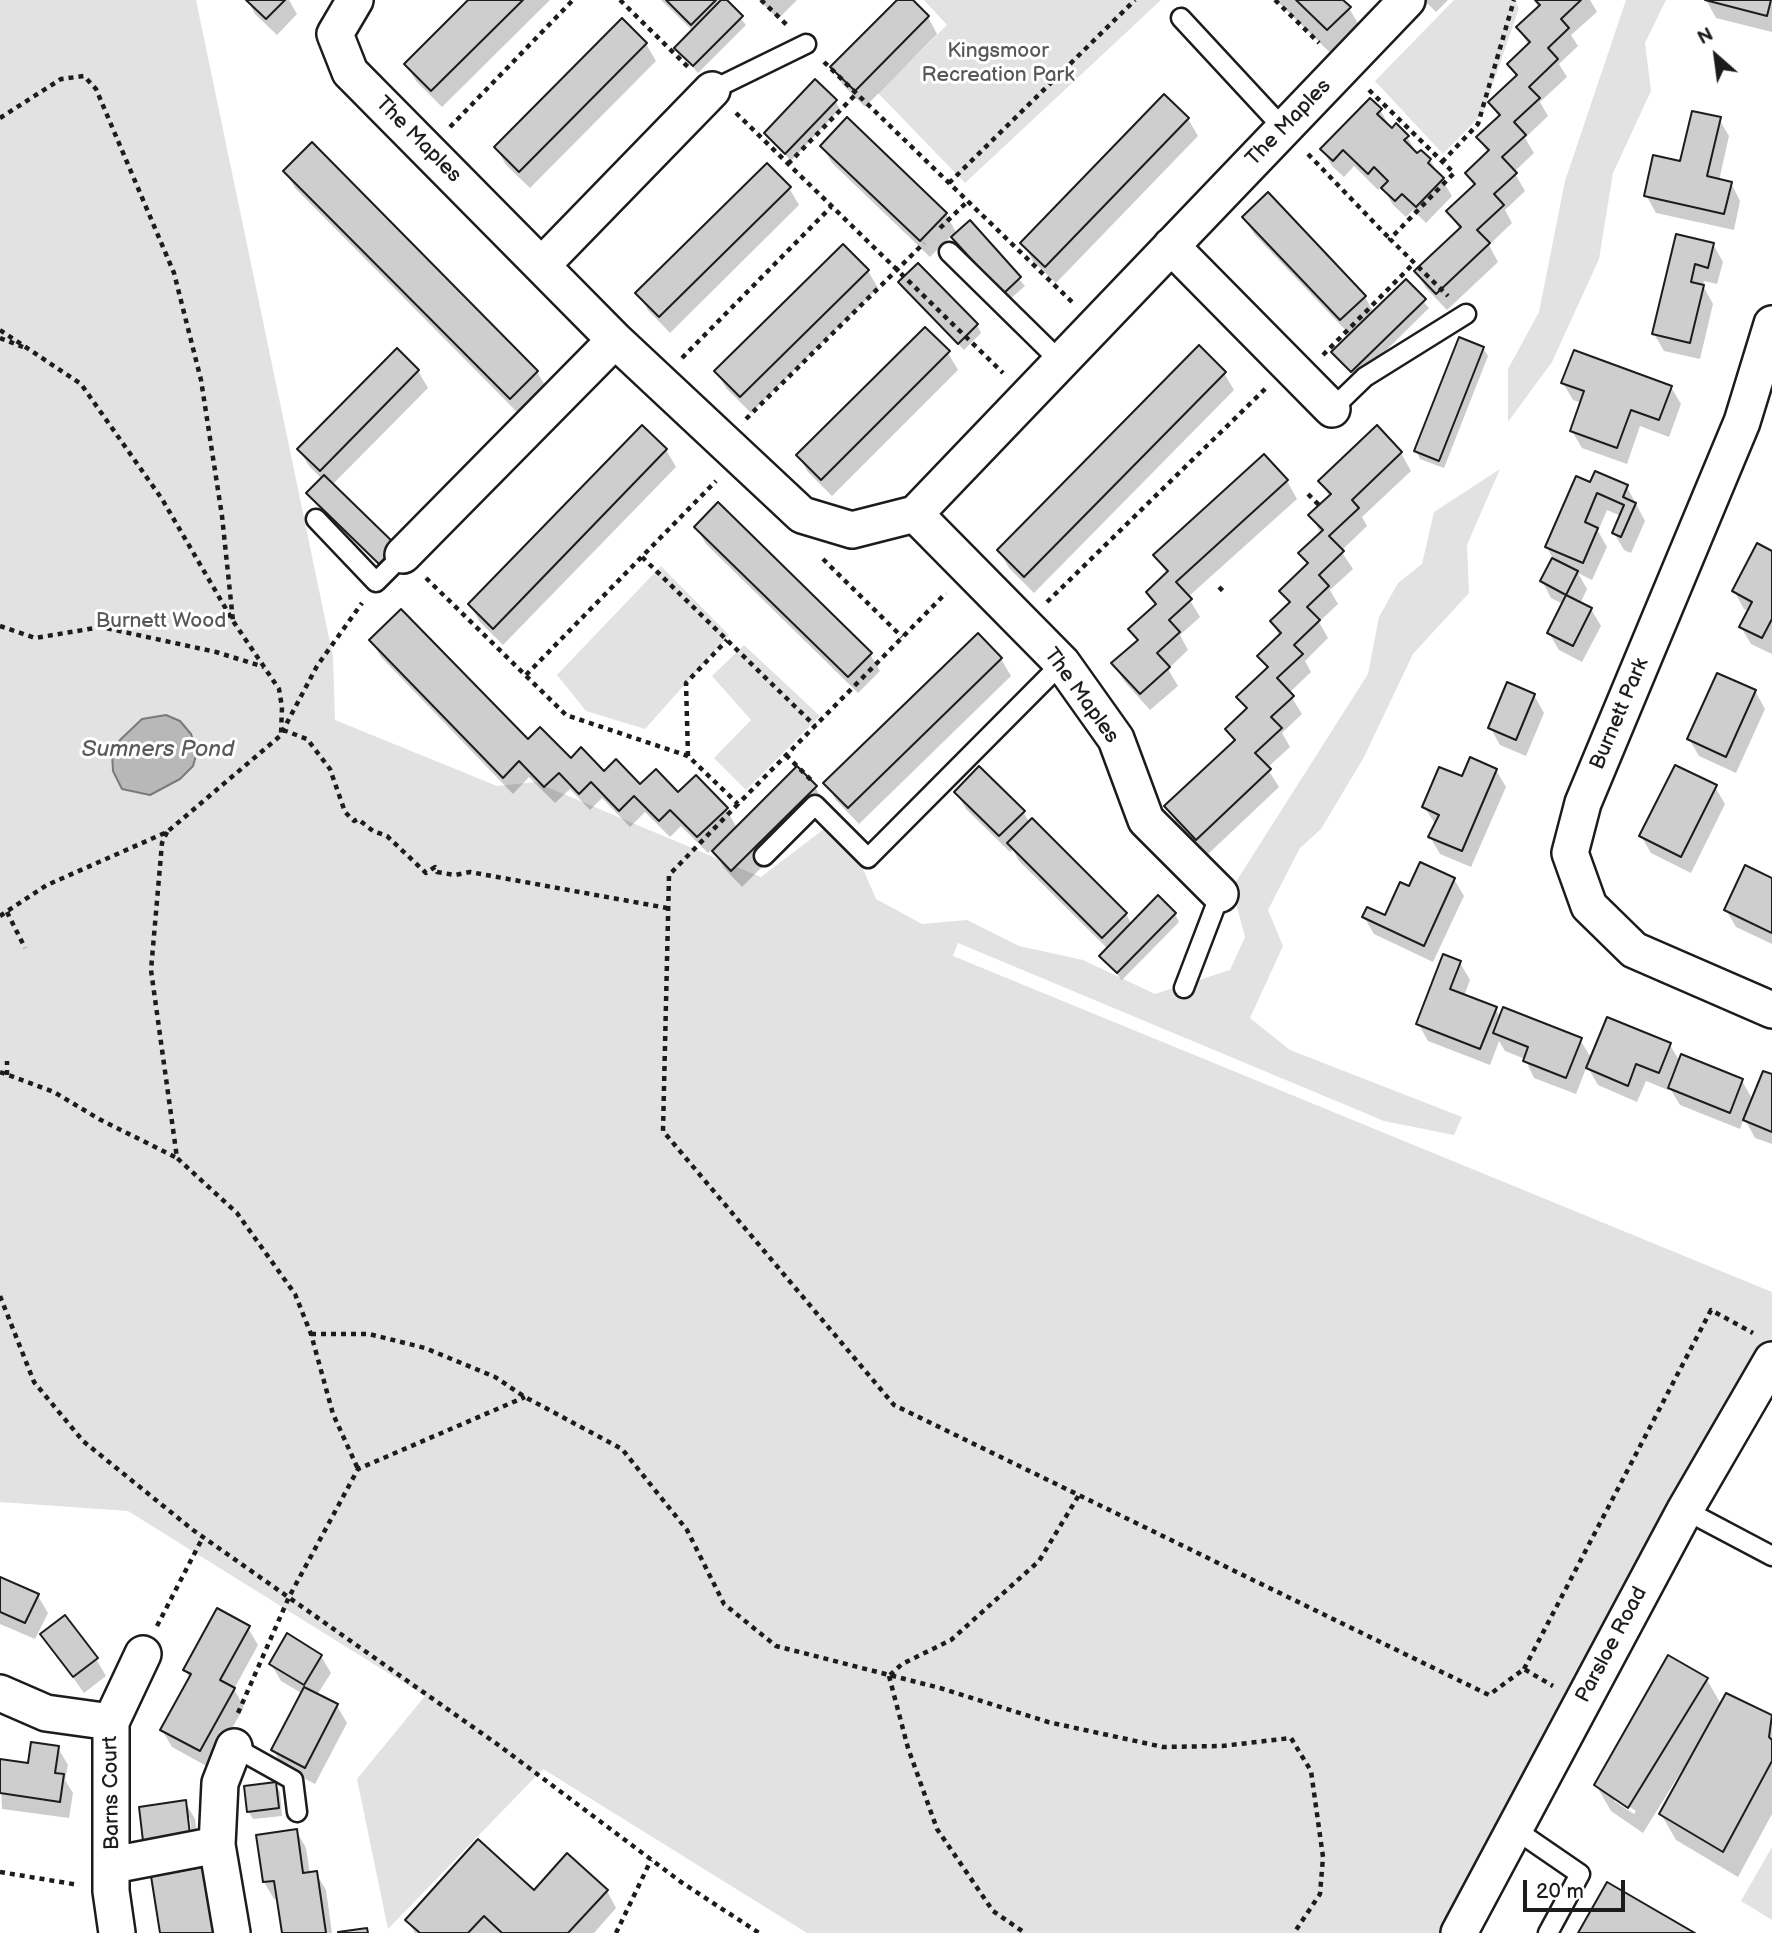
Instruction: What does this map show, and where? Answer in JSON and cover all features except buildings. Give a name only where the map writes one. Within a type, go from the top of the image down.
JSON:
[{"type":"street","name":"The Maples","points":[[355,0],[335,34],[350,72],[615,340],[802,515],[852,530],[915,514],[1407,0]]},
{"type":"street","points":[[542,265],[712,90]]},
{"type":"street","points":[[1171,246],[1332,409]]},
{"type":"street","name":"Burnett Park","points":[[1772,324],[1742,422],[1583,803],[1570,853],[1589,906],[1634,950],[1772,1010]]},
{"type":"street","points":[[403,555],[615,340]]},
{"type":"street","name":"The Maples","points":[[915,514],[1062,663],[1116,739],[1146,820],[1220,894]]},
{"type":"street","name":"Parsloe Road","points":[[1459,1933],[1685,1510],[1766,1348]]},
{"type":"street","name":"Barns Court","points":[[117,1933],[112,1878],[111,1722],[143,1654]]},
{"type":"street","name":"Barns Court","points":[[0,1693],[46,1713],[111,1722]]},
{"type":"street","points":[[232,1933],[217,1844],[220,1783],[234,1747]]},
{"type":"street","points":[[112,1878],[217,1844]]},
{"type":"lane","points":[[1181,18],[1283,128]]},
{"type":"lane","points":[[712,90],[806,44]]},
{"type":"lane","points":[[949,252],[1060,362]]},
{"type":"lane","points":[[1332,409],[1365,377],[1466,314]]},
{"type":"lane","points":[[316,519],[376,582],[403,555]]},
{"type":"lane","points":[[764,856],[815,805],[869,858],[1062,663]]},
{"type":"lane","points":[[1184,988],[1220,894]]},
{"type":"lane","points":[[1685,1510],[1772,1556]]},
{"type":"lane","points":[[234,1747],[293,1780],[297,1812]]},
{"type":"lane","points":[[1513,1828],[1580,1874],[1548,1933]]},
{"type":"path","points":[[428,150],[573,0]]},
{"type":"path","points":[[620,0],[1027,397]]},
{"type":"path","points":[[761,0],[1095,325]]},
{"type":"path","points":[[949,183],[1135,0]]},
{"type":"path","points":[[1390,239],[1454,173],[1442,162],[1478,124],[1514,0]]},
{"type":"path","points":[[0,118],[61,79],[84,76],[96,89],[174,273],[201,380],[216,475],[233,621]]},
{"type":"path","name":"The Maples","points":[[1363,85],[1442,162]]},
{"type":"path","points":[[788,164],[857,93]]},
{"type":"path","points":[[1309,155],[1466,314]]},
{"type":"path","points":[[526,675],[642,557],[732,450],[897,270],[968,201]]},
{"type":"path","points":[[659,381],[831,206]]},
{"type":"path","points":[[1024,624],[1414,263]]},
{"type":"path","points":[[0,330],[81,384],[162,499],[233,621],[279,689],[282,733]]},
{"type":"path","points":[[0,338],[33,351]]},
{"type":"path","points":[[1308,494],[1320,506]]},
{"type":"path","points":[[813,550],[902,637]]},
{"type":"path","points":[[403,555],[566,715],[688,756],[737,804]]},
{"type":"path","points":[[642,557],[815,726]]},
{"type":"path","points":[[969,569],[668,875],[663,1132],[894,1405],[1489,1695],[1524,1670],[1711,1310],[1766,1348]]},
{"type":"path","points":[[0,916],[47,885],[167,832],[282,733],[317,666],[376,582]]},
{"type":"path","points":[[0,626],[35,638],[101,627],[216,652],[264,667]]},
{"type":"path","points":[[688,756],[686,683],[727,640]]},
{"type":"path","points":[[282,733],[307,739],[330,769],[345,812],[354,821],[358,819],[373,831],[387,836],[426,873],[435,867],[437,872],[455,875],[470,872],[667,908]]},
{"type":"path","points":[[167,832],[162,843],[151,970],[177,1158]]},
{"type":"path","points":[[7,912],[25,948]]},
{"type":"path","points":[[7,1061],[7,1075]]},
{"type":"path","points":[[0,1072],[54,1092],[99,1119],[177,1158],[237,1213],[295,1294],[311,1334],[333,1414],[358,1469]]},
{"type":"path","points":[[0,1296],[34,1382],[83,1441],[203,1537],[497,1744],[651,1860],[759,1933]]},
{"type":"path","points":[[311,1334],[369,1334],[425,1348],[495,1377],[525,1397],[622,1449],[687,1531],[724,1604],[776,1646],[940,1688],[1048,1722],[1163,1747],[1222,1746],[1291,1738],[1311,1771],[1323,1857],[1320,1894],[1294,1933]]},
{"type":"path","points":[[234,1747],[226,1739],[289,1597],[358,1469],[525,1397]]},
{"type":"path","points":[[889,1676],[902,1664],[951,1640],[1039,1561],[1079,1495]]},
{"type":"path","points":[[143,1654],[203,1537]]},
{"type":"path","points":[[1524,1670],[1581,1702]]},
{"type":"path","points":[[889,1676],[908,1748],[937,1829],[993,1911],[1025,1933]]},
{"type":"path","points":[[616,1933],[651,1860]]},
{"type":"path","points":[[0,1872],[112,1878]]},
{"type":"green space","name":"Burnett Wood","points":[[0,0],[196,0],[333,657],[335,720],[497,786],[535,782],[761,877],[824,829],[858,857],[876,899],[922,924],[967,920],[1019,946],[1083,960],[1155,994],[1230,970],[1245,937],[1232,888],[1368,674],[1379,617],[1398,583],[1422,564],[1434,512],[1500,469],[1467,545],[1469,593],[1413,654],[1364,757],[1321,829],[1300,848],[1268,910],[1283,946],[1250,1018],[1290,1050],[1462,1117],[1454,1135],[1384,1121],[958,943],[953,956],[1772,1292],[1772,1356],[1468,1933],[807,1933],[543,1769],[388,1929],[357,1779],[425,1696],[128,1511],[0,1502]]},
{"type":"green space","name":"Kingsmoor Recreation Park","points":[[924,0],[1161,0],[965,183],[878,93],[947,25]]},
{"type":"green space","points":[[1454,0],[1514,0],[1519,8],[1483,113],[1443,154],[1375,81]]},
{"type":"green space","points":[[1626,0],[1666,0],[1645,43],[1651,91],[1613,173],[1599,259],[1552,362],[1508,422],[1508,369],[1539,312],[1565,181]]},
{"type":"green space","points":[[661,566],[729,635],[645,729],[586,711],[557,675]]},
{"type":"green space","points":[[744,645],[820,716],[746,790],[714,758],[751,720],[712,676]]},
{"type":"green space","points":[[1772,1847],[1772,1920],[1741,1901]]},
{"type":"water","name":"Sumners Pond","points":[[166,715],[180,721],[191,734],[197,752],[193,766],[180,779],[150,795],[122,789],[113,771],[112,753],[120,740],[142,719]]}]
